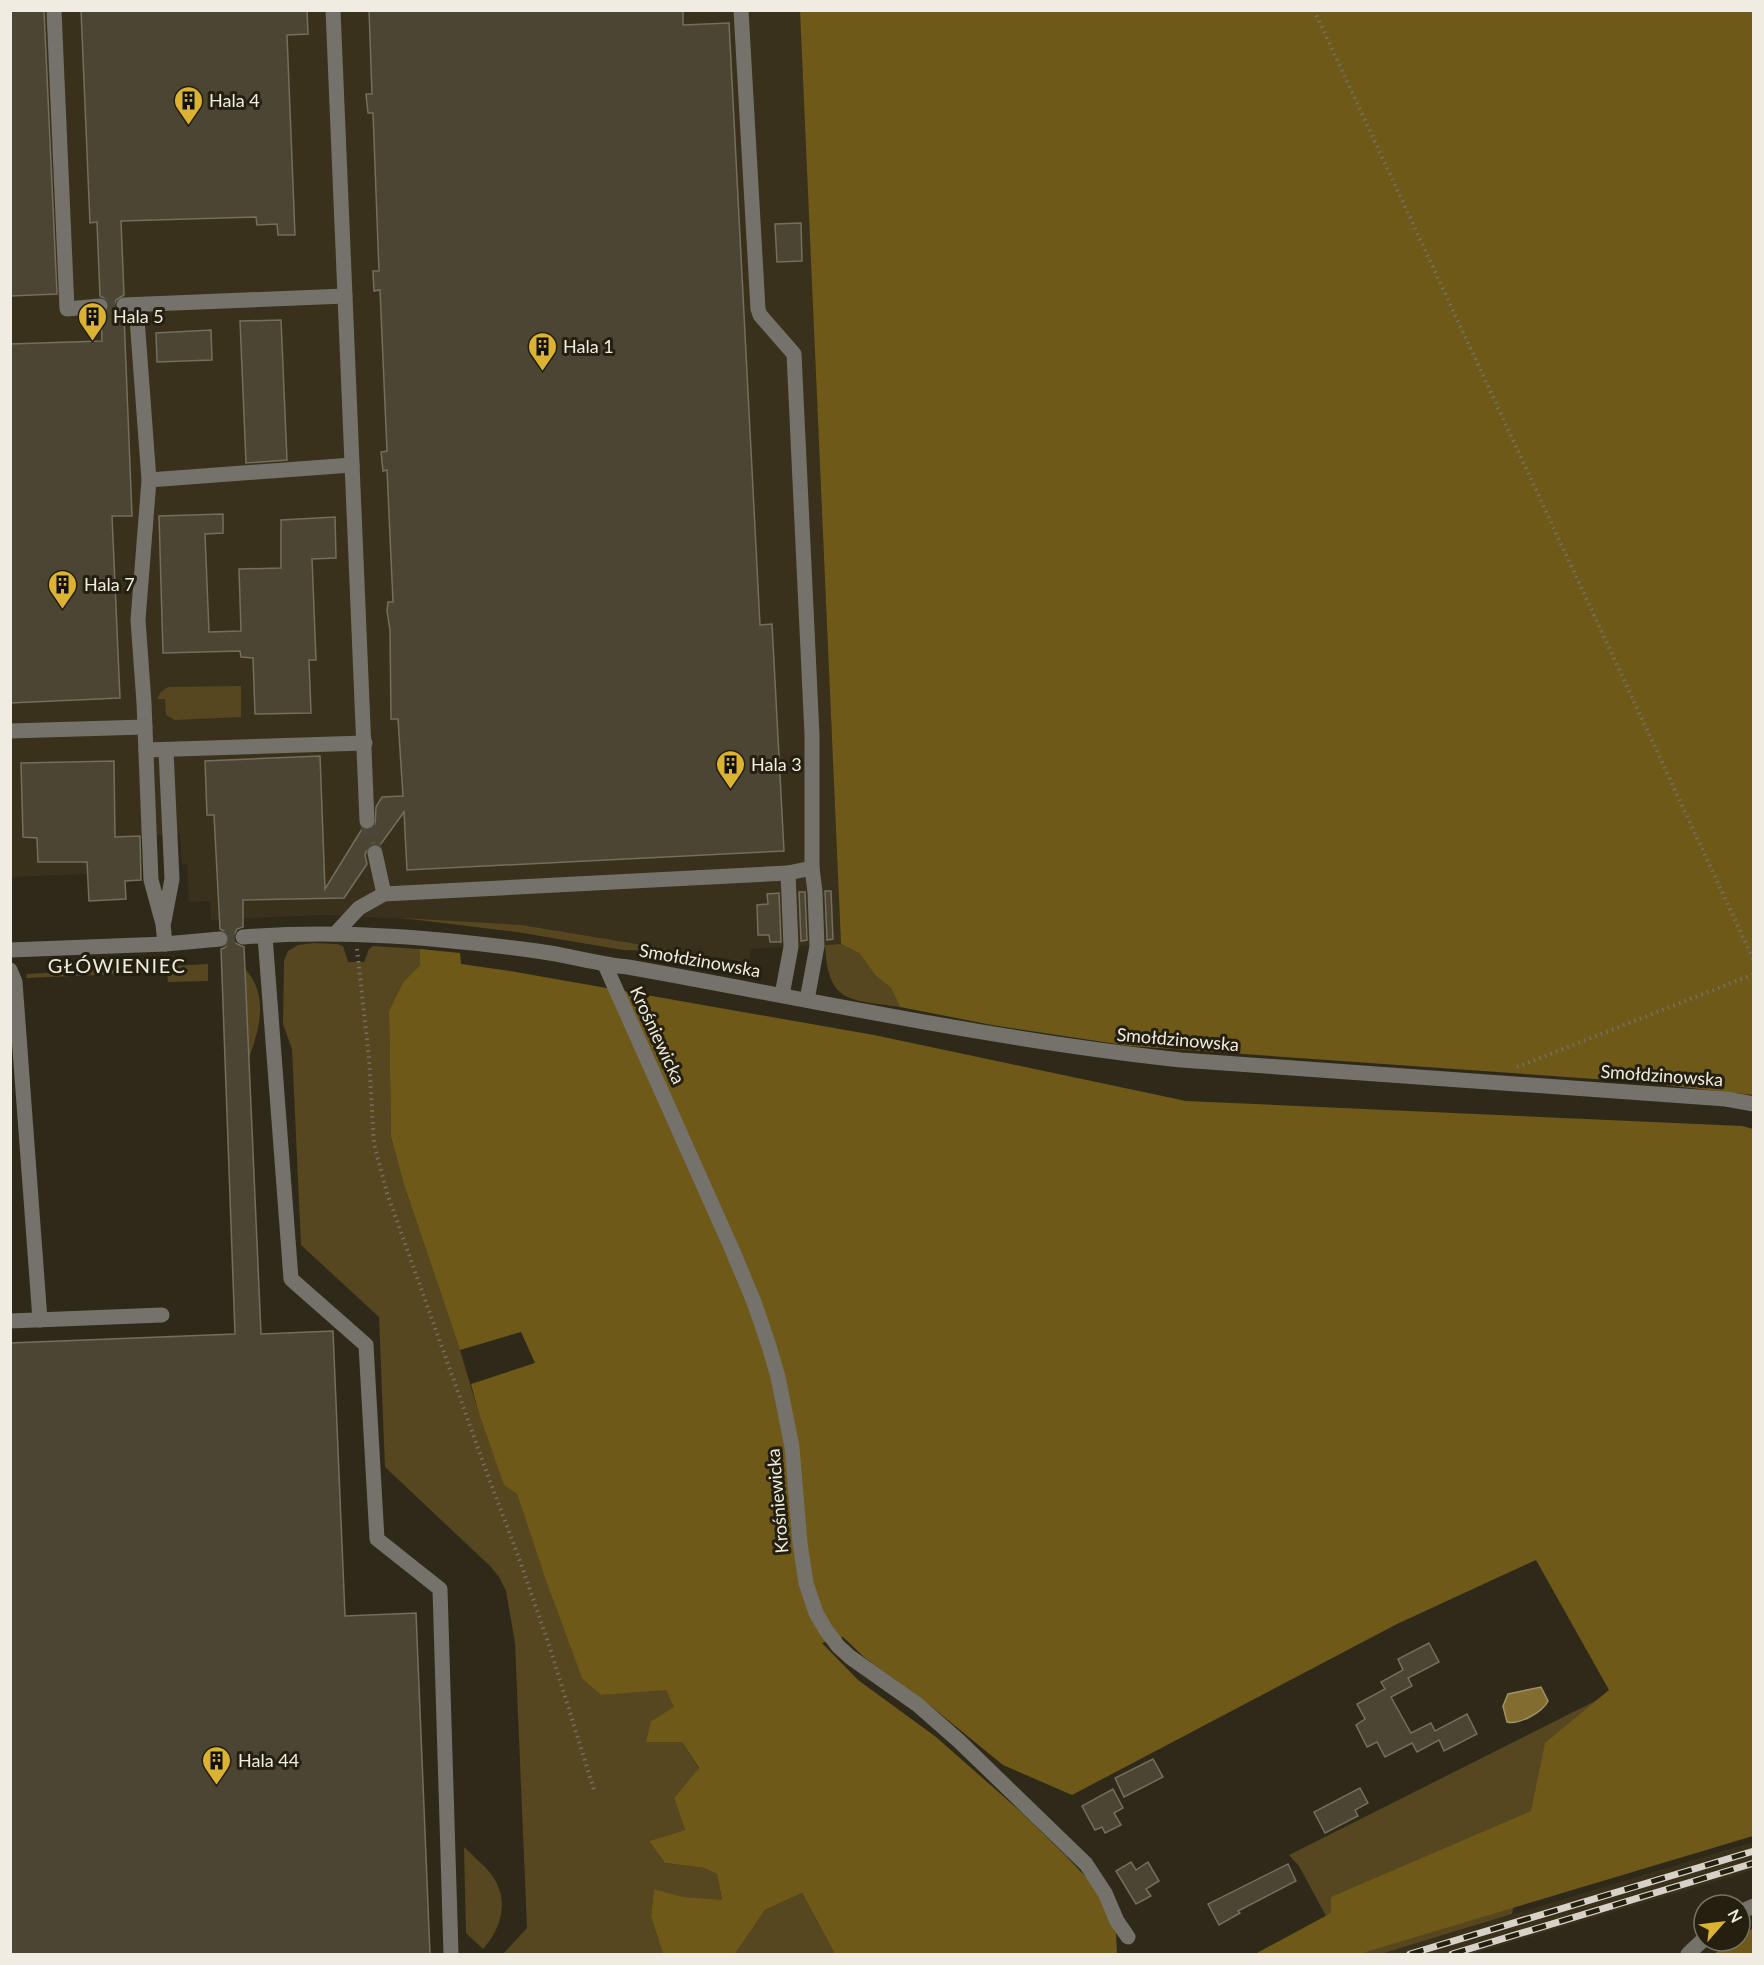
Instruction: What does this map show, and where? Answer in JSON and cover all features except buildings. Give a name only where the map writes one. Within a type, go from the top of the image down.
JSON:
[{"type":"street","points":[[54,10],[67,309],[100,306]]},
{"type":"street","points":[[333,10],[367,821]]},
{"type":"street","points":[[741,10],[758,309],[760,315],[794,354],[812,735],[812,868],[817,946],[807,1000]]},
{"type":"street","points":[[165,944],[163,924],[151,880],[138,620],[149,480],[130,305],[345,296]]},
{"type":"street","points":[[149,480],[352,465]]},
{"type":"street","points":[[10,731],[145,727]]},
{"type":"street","points":[[146,750],[364,742]]},
{"type":"street","points":[[163,924],[172,879],[166,751]]},
{"type":"street","points":[[375,853],[384,894]]},
{"type":"street","points":[[335,934],[359,908],[384,894],[788,873],[812,868]]},
{"type":"street","points":[[782,995],[791,947],[788,873]]},
{"type":"street","name":"Smołdzinowska","points":[[243,937],[355,933],[476,943],[541,951],[604,965],[628,967],[985,1033],[1101,1051],[1181,1060],[1726,1099],[1754,1104]]},
{"type":"street","points":[[265,936],[291,1279],[366,1345],[378,1539],[440,1589],[451,1954]]},
{"type":"street","points":[[10,950],[165,944],[220,939]]},
{"type":"street","name":"Krośniewicka","points":[[604,965],[731,1247],[769,1346],[778,1377],[792,1447],[800,1543],[806,1583],[816,1613],[838,1646],[918,1706],[959,1741],[1086,1864],[1099,1882],[1117,1921],[1128,1937]]},
{"type":"street","points":[[10,970],[15,982],[40,1320]]},
{"type":"street","points":[[10,1321],[162,1315]]},
{"type":"path","points":[[1314,10],[1754,961]]},
{"type":"path","points":[[355,933],[369,1058],[374,1144],[387,1192],[483,1465],[520,1561],[594,1790]]},
{"type":"path","points":[[1513,1069],[1754,974]]},
{"type":"shaded area","points":[[10,11],[800,11],[841,944],[750,949],[750,963],[522,925],[325,915],[211,920],[210,901],[189,902],[187,864],[182,864],[180,834],[135,836],[124,858],[126,899],[89,901],[87,874],[11,877]]},
{"type":"shaded area","points":[[800,11],[1753,11],[1753,1095],[1637,1082],[1130,1046],[992,1025],[900,1007],[891,988],[876,976],[859,953],[841,944]]},
{"type":"shaded area","points":[[241,686],[241,717],[175,720],[166,715],[165,699],[157,699],[168,687]]},
{"type":"shaded area","points":[[402,918],[522,925],[679,951],[623,950],[517,932]]},
{"type":"shaded area","points":[[314,943],[343,946],[348,962],[364,962],[369,949],[373,946],[420,949],[420,965],[403,982],[389,1011],[391,1137],[404,1185],[460,1350],[479,1414],[504,1484],[517,1494],[543,1572],[601,1695],[666,1689],[675,1707],[651,1721],[682,1742],[699,1769],[674,1798],[685,1830],[649,1841],[665,1863],[704,1868],[717,1874],[722,1901],[684,1897],[654,1889],[651,1917],[663,1954],[503,1954],[527,1928],[515,1643],[506,1591],[491,1567],[385,1467],[379,1317],[301,1245],[292,1049],[283,1024],[284,961],[288,951],[298,945]]},
{"type":"shaded area","points":[[841,944],[859,953],[876,976],[891,988],[900,1007],[855,1000],[845,996],[837,989],[827,965],[825,945]]},
{"type":"shaded area","points":[[420,949],[460,953],[461,964],[874,1035],[1186,1101],[1742,1126],[1753,1129],[1753,1836],[1359,1954],[1255,1954],[1331,1913],[1331,1897],[1531,1811],[1545,1743],[1609,1690],[1536,1560],[1397,1624],[1072,1795],[1003,1765],[932,1707],[864,1657],[843,1637],[822,1643],[858,1680],[936,1737],[1020,1811],[1066,1856],[1099,1891],[1116,1932],[1117,1954],[835,1954],[802,1893],[765,1910],[735,1954],[663,1954],[651,1917],[654,1889],[684,1897],[722,1900],[717,1874],[704,1868],[665,1863],[649,1841],[685,1830],[674,1798],[699,1768],[682,1742],[646,1742],[651,1721],[674,1707],[666,1690],[601,1695],[582,1678],[517,1494],[504,1485],[479,1414],[471,1384],[535,1363],[521,1332],[460,1350],[404,1185],[391,1137],[389,1011],[403,982],[420,965]]},
{"type":"shaded area","points":[[208,964],[208,981],[168,982],[167,972],[26,978],[27,974]]},
{"type":"shaded area","points":[[245,968],[254,982],[260,1002],[257,1031],[249,1058]]},
{"type":"shaded area","points":[[1541,1687],[1548,1701],[1545,1705],[1524,1720],[1507,1722],[1503,1706],[1508,1694]]},
{"type":"shaded area","points":[[1611,1693],[1531,1811],[1512,1914],[1381,1954],[1257,1954],[1327,1918],[1299,1866],[1289,1855]]},
{"type":"shaded area","points":[[1753,1842],[1753,1870],[1472,1954],[1381,1954]]},
{"type":"shaded area","points":[[464,1847],[491,1874],[497,1884],[502,1903],[499,1923],[483,1949],[466,1933]]},
{"type":"shaded area","points":[[802,1893],[835,1954],[735,1954],[765,1910]]},
{"type":"shaded area","points":[[1752,1929],[1753,1954],[1714,1954],[1752,1953]]},
{"type":"tunnel","points":[[100,306],[124,305]]},
{"type":"tunnel","points":[[367,821],[375,853]]},
{"type":"tunnel","points":[[220,939],[243,937]]},
{"type":"railway","points":[[1410,1954],[1754,1851]]},
{"type":"railway","points":[[1452,1954],[1754,1863]]},
{"type":"place","name":"Hala 4","points":[[188,126]]},
{"type":"place","name":"Hala 5","points":[[92,342]]},
{"type":"place","name":"Hala 1","points":[[542,372]]},
{"type":"place","name":"Hala 7","points":[[63,610]]},
{"type":"place","name":"Hala 3","points":[[730,790]]},
{"type":"place","name":"Hala 44","points":[[217,1786]]},
{"type":"district","name":"GŁÓWIENIEC","points":[[117,965]]}]
